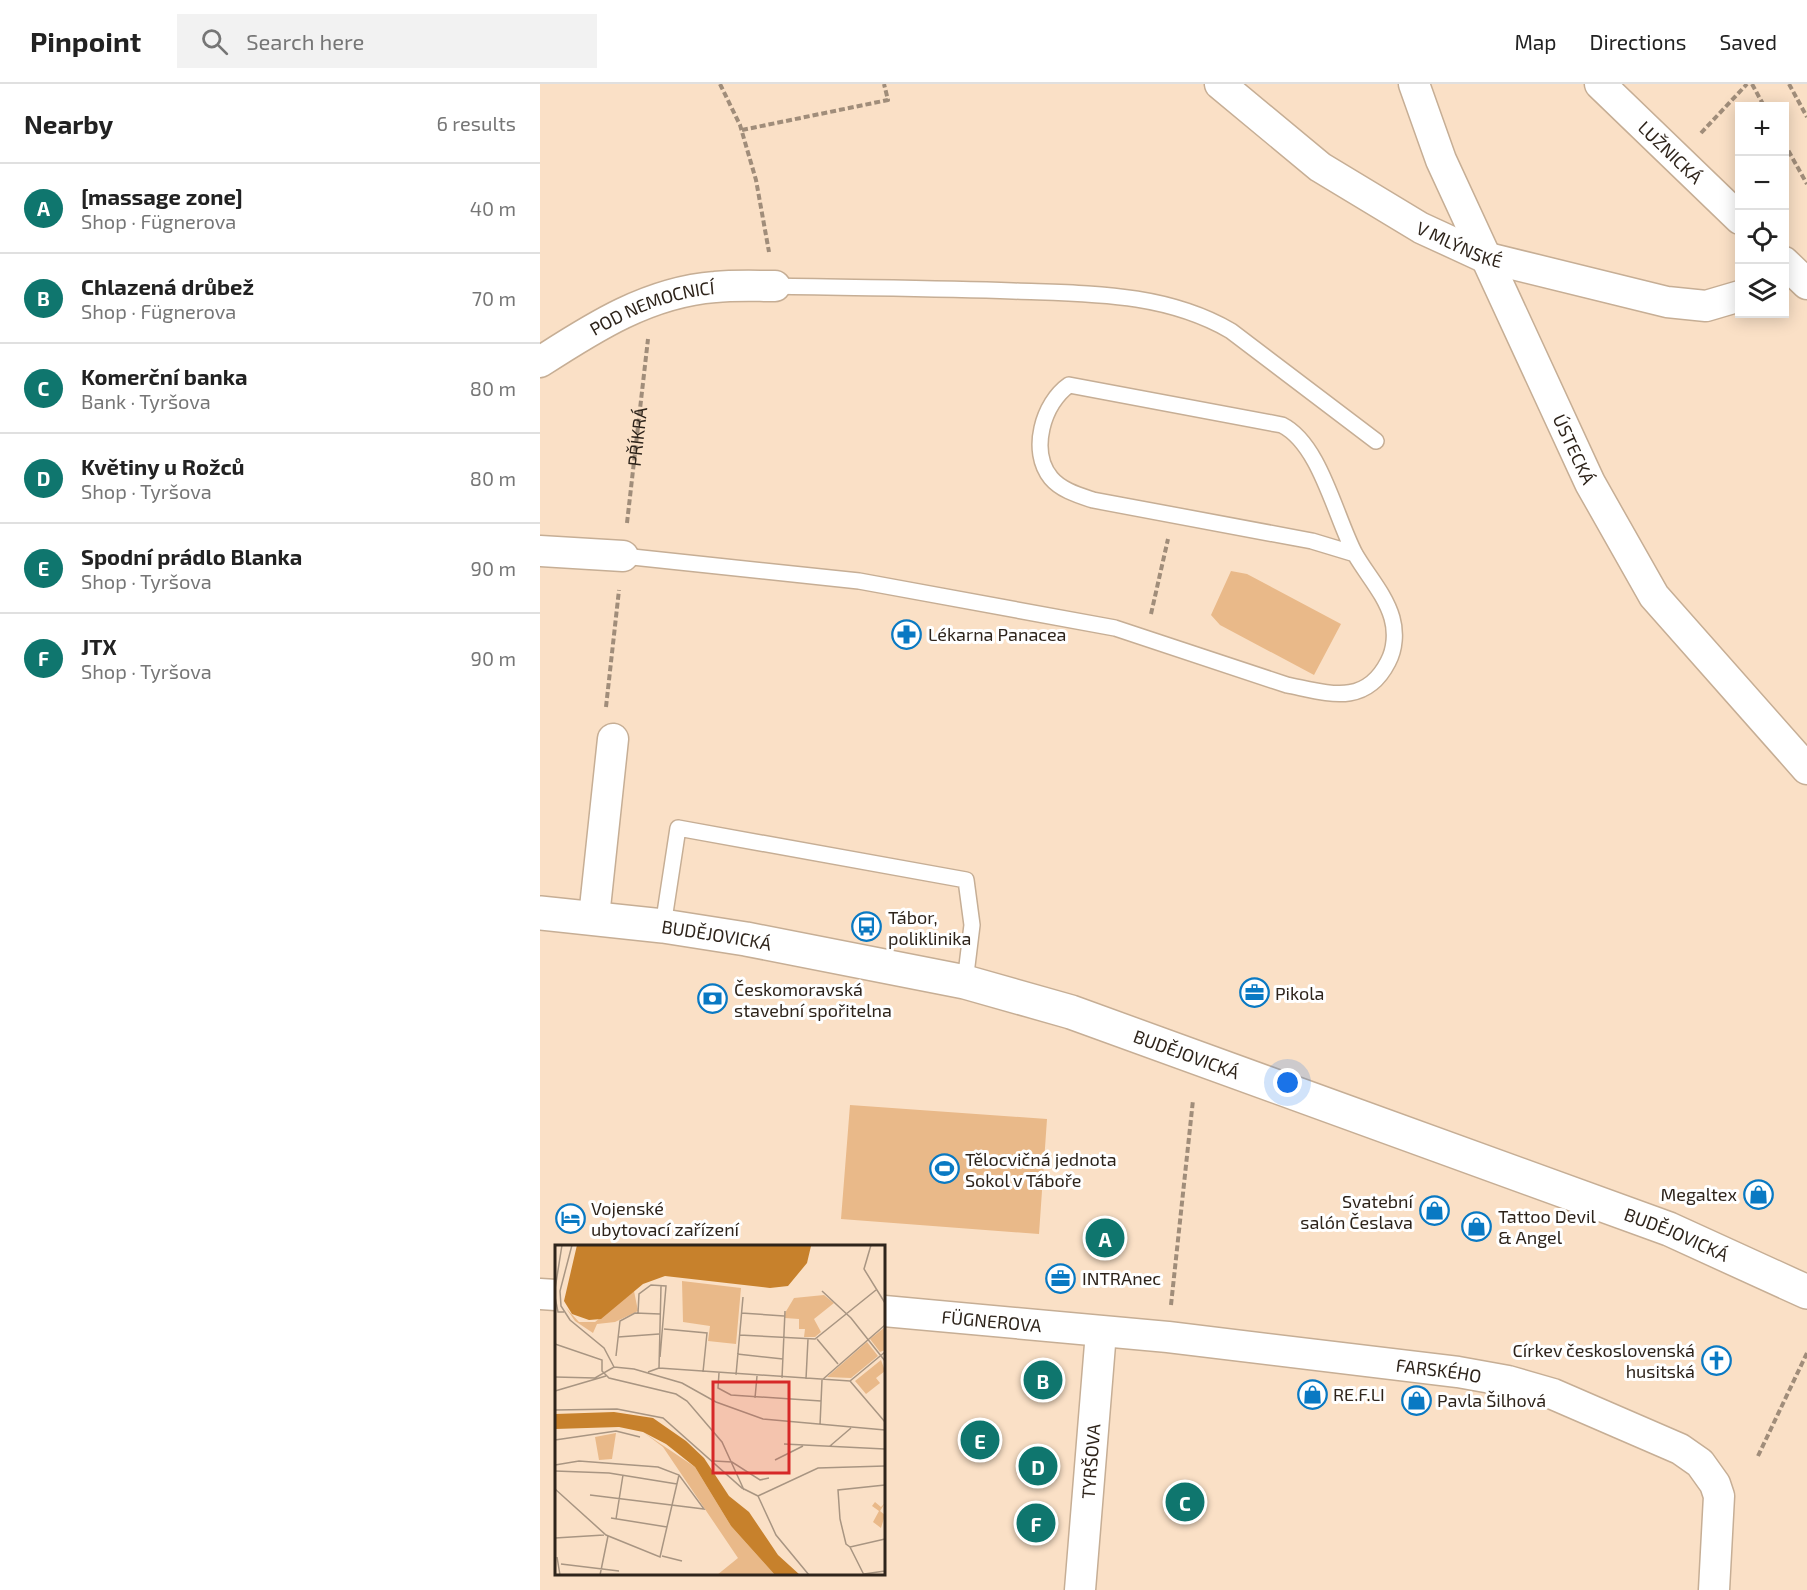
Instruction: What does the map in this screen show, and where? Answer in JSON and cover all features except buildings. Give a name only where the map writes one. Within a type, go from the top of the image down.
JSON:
[{"type":"main road","name":"BUDĚJOVICKÁ","points":[[540,913],[663,926],[964,982],[1071,1012],[1669,1229],[1807,1292]]},
{"type":"street","name":"V MLÝNSKÉ","points":[[1220,84],[1320,167],[1421,228],[1484,257],[1667,302],[1706,306],[1735,297]]},
{"type":"street","name":"ÚSTECKÁ","points":[[1414,84],[1441,160],[1484,257],[1590,483],[1654,596],[1807,769]]},
{"type":"street","name":"LUŽNICKÁ","points":[[1600,84],[1735,214]]},
{"type":"street","name":"POD NEMOCNICÍ","points":[[540,362],[599,323],[654,300],[772,272]]},
{"type":"street","points":[[540,551],[624,541]]},
{"type":"street","points":[[594,917],[613,739]]},
{"type":"street","points":[[540,1294],[555,1295]]},
{"type":"street","name":"FÜGNEROVA","points":[[885,1311],[1101,1332]]},
{"type":"street","name":"TYRŠOVA","points":[[1080,1590],[1101,1332]]},
{"type":"street","name":"FARSKÉHO","points":[[1101,1332],[1458,1372],[1508,1381],[1553,1394],[1680,1449],[1700,1463],[1715,1484],[1719,1496],[1714,1590]]},
{"type":"lane","points":[[772,272],[986,290],[1120,296],[1156,301],[1214,321],[1231,331],[1376,441]]},
{"type":"lane","points":[[624,541],[1115,628],[1287,685],[1332,693],[1356,693],[1379,679],[1394,647],[1392,619],[1386,604],[1355,554],[1310,452],[1295,431],[1282,425],[1080,385],[1069,385],[1057,394],[1041,430],[1041,457],[1050,477],[1071,493],[1093,500],[1312,541],[1355,554]]},
{"type":"lane","points":[[663,926],[678,828],[966,880],[972,925],[964,982]]},
{"type":"path","points":[[720,84],[741,130],[756,180],[772,272]]},
{"type":"path","points":[[741,130],[888,99],[884,84]]},
{"type":"path","points":[[1700,131],[1746,84]]},
{"type":"path","points":[[1752,84],[1762,102]]},
{"type":"path","points":[[1789,84],[1807,117]]},
{"type":"path","points":[[1789,150],[1807,184]]},
{"type":"path","name":"PŘÍKRÁ","points":[[624,541],[647,347]]},
{"type":"path","points":[[1146,638],[1173,515]]},
{"type":"path","points":[[606,710],[619,595]]},
{"type":"path","points":[[1170,1309],[1193,1100]]},
{"type":"path","points":[[1758,1456],[1807,1353]]},
{"type":"shaded area","points":[[1231,571],[1247,574],[1341,624],[1314,675],[1220,625],[1211,615]]},
{"type":"shaded area","name":"Tělocvičná jednota Sokol v Táboře","points":[[850,1105],[1047,1119],[1039,1234],[841,1219]]},
{"type":"place","name":"Lékarna Panacea","points":[[907,634]]},
{"type":"place","name":"Tábor, poliklinika","points":[[867,927]]},
{"type":"place","name":"Pikola","points":[[1254,993]]},
{"type":"place","name":"Českomoravská stavební spořitelna","points":[[713,999]]},
{"type":"place","name":"Tělocvičná jednota Sokol v Táboře","points":[[944,1169]]},
{"type":"place","name":"Megaltex","points":[[1758,1194]]},
{"type":"place","name":"Svatební salón Česlava","points":[[1434,1211]]},
{"type":"place","name":"Vojenské ubytovací zařízení","points":[[570,1218]]},
{"type":"place","name":"Tattoo Devil & Angel","points":[[1477,1226]]},
{"type":"place","name":"[massage zone]","points":[[1105,1238]]},
{"type":"place","name":"INTRAnec","points":[[1061,1278]]},
{"type":"place","name":"Církev československá husitská","points":[[1716,1360]]},
{"type":"place","name":"Chlazená drůbež","points":[[1043,1380]]},
{"type":"place","name":"RE.F.LI","points":[[1312,1394]]},
{"type":"place","name":"Pavla Šilhová","points":[[1416,1400]]},
{"type":"place","name":"Spodní prádlo Blanka","points":[[980,1440]]},
{"type":"place","name":"Květiny u Rožců","points":[[1038,1466]]},
{"type":"place","name":"Komerční banka","points":[[1185,1502]]},
{"type":"place","name":"JTX","points":[[1036,1523]]}]
